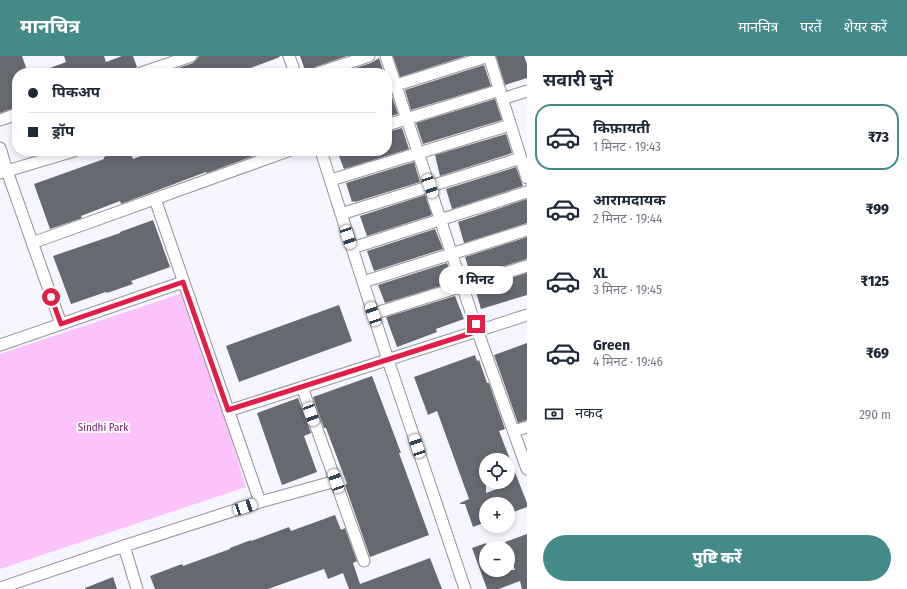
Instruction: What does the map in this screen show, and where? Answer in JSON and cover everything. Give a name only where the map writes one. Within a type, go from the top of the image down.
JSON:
[{"type":"street","points":[[160,65],[191,56]]},
{"type":"street","points":[[290,56],[294,68]]},
{"type":"street","points":[[333,68],[369,56]]},
{"type":"street","points":[[386,56],[388,68]]},
{"type":"street","points":[[527,178],[489,56],[392,87],[407,119],[478,331],[527,469]]},
{"type":"street","points":[[392,124],[501,94],[527,91]]},
{"type":"street","points":[[0,120],[12,116]]},
{"type":"street","points":[[330,180],[510,125]]},
{"type":"street","points":[[0,148],[3,172],[32,243],[61,324]]},
{"type":"street","points":[[3,172],[57,156]]},
{"type":"street","points":[[32,243],[274,156]]},
{"type":"street","points":[[323,156],[388,360],[466,589]]},
{"type":"street","points":[[341,214],[521,158]]},
{"type":"street","points":[[352,248],[527,192]]},
{"type":"street","points":[[155,199],[260,502]]},
{"type":"street","points":[[363,282],[527,230]]},
{"type":"street","points":[[373,314],[527,266]]},
{"type":"street","points":[[0,345],[183,282]]},
{"type":"street","points":[[228,410],[527,315]]},
{"type":"street","points":[[302,387],[364,561]]},
{"type":"street","points":[[514,431],[527,427]]},
{"type":"street","points":[[0,588],[260,502],[336,481]]},
{"type":"street","points":[[124,546],[137,589]]},
{"type":"green space","name":"Sindhi Park","points":[[186,292],[246,487],[0,569],[0,354]]},
{"type":"building","points":[[0,56],[22,56],[26,68],[12,68],[12,109],[0,113]]},
{"type":"building","points":[[64,56],[104,56],[106,62],[122,56],[133,56],[137,67],[50,68],[66,62]]},
{"type":"building","points":[[199,56],[280,57],[250,68],[178,68],[193,63]]},
{"type":"building","points":[[300,56],[347,56],[314,68],[304,68]]},
{"type":"building","points":[[393,56],[466,56],[400,77]]},
{"type":"building","points":[[496,56],[524,56],[527,64],[527,78],[505,85]]},
{"type":"building","points":[[379,58],[382,68],[356,68],[371,63]]},
{"type":"building","points":[[484,65],[491,86],[411,110],[405,90]]},
{"type":"building","points":[[392,97],[398,114],[392,116]]},
{"type":"building","points":[[495,99],[502,120],[423,144],[416,123]]},
{"type":"building","points":[[402,128],[409,149],[392,154],[392,131]]},
{"type":"building","points":[[506,134],[512,153],[440,176],[435,155]]},
{"type":"building","points":[[132,156],[133,159],[141,156],[253,156],[121,204],[120,201],[81,216],[82,218],[50,229],[34,184],[104,159],[104,157]]},
{"type":"building","points":[[339,156],[386,156],[344,169]]},
{"type":"building","points":[[414,162],[420,182],[352,202],[346,183]]},
{"type":"building","points":[[516,167],[523,186],[452,209],[446,189]]},
{"type":"building","points":[[425,195],[432,215],[367,236],[360,216]]},
{"type":"building","points":[[527,199],[527,223],[464,243],[458,222]]},
{"type":"building","points":[[153,220],[170,267],[131,281],[133,284],[71,304],[53,256]]},
{"type":"building","points":[[435,229],[443,249],[374,271],[367,251]]},
{"type":"building","points":[[527,237],[527,259],[471,276],[465,257]]},
{"type":"building","points":[[447,263],[454,282],[385,303],[378,285]]},
{"type":"building","points":[[527,273],[527,295],[481,309],[475,289]]},
{"type":"building","points":[[455,296],[464,319],[436,329],[437,332],[397,347],[386,317]]},
{"type":"building","points":[[339,305],[352,341],[239,382],[226,346]]},
{"type":"building","points":[[527,343],[527,420],[518,423],[494,355]]},
{"type":"building","points":[[475,355],[477,361],[479,360],[487,383],[489,383],[505,429],[499,431],[508,453],[479,453],[479,489],[486,489],[486,493],[497,489],[515,489],[515,472],[527,503],[527,507],[515,511],[515,497],[479,497],[479,525],[473,527],[465,504],[460,504],[469,499],[437,411],[428,415],[414,377]]},
{"type":"building","points":[[372,376],[401,453],[399,453],[429,535],[370,557],[345,485],[347,484],[313,397]]},
{"type":"building","points":[[298,398],[311,433],[304,436],[317,472],[282,485],[257,413]]},
{"type":"building","points":[[335,515],[341,530],[345,528],[357,561],[353,563],[360,584],[430,558],[442,589],[349,589],[343,573],[328,579],[324,569],[268,589],[155,589],[150,576],[182,564],[183,566],[289,527],[291,531]]},
{"type":"building","points":[[527,534],[527,589],[522,589],[520,581],[499,589],[487,589],[483,577],[515,577],[515,541],[508,541]]},
{"type":"building","points":[[479,546],[479,567],[472,548]]},
{"type":"building","points":[[113,577],[117,589],[85,589],[85,588]]},
{"type":"route","points":[[51,297],[61,324],[183,282],[228,410],[478,331],[476,324]]}]
